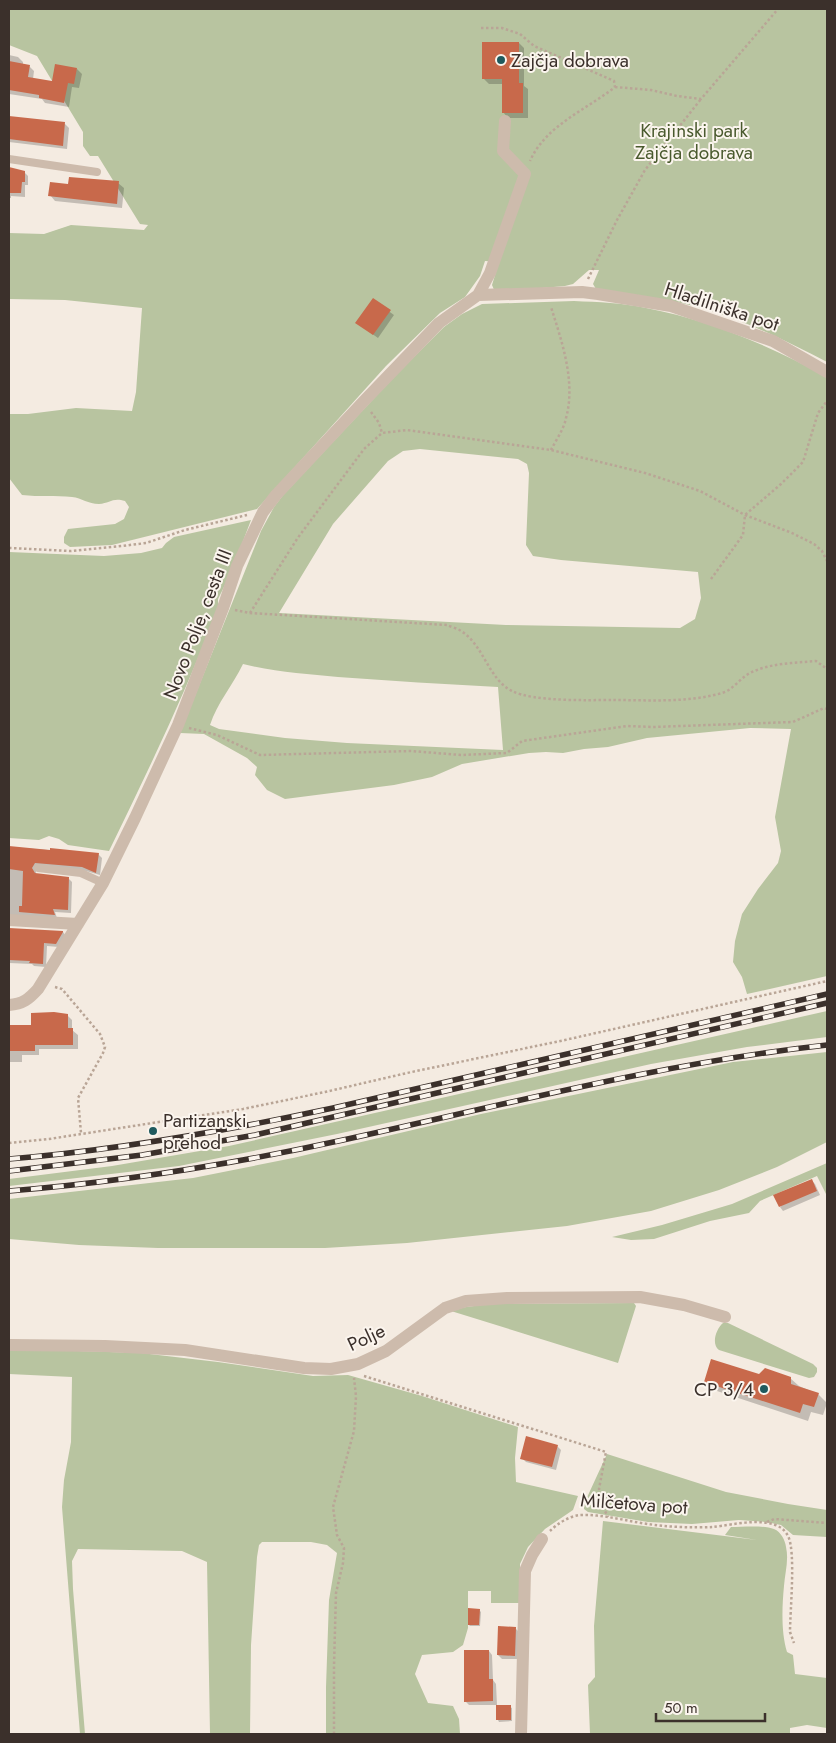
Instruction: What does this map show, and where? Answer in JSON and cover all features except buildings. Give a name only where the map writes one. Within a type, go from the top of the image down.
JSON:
[{"type":"street","points":[[478,295],[490,273],[525,174],[503,151],[505,121]]},
{"type":"street","name":"Hladilniška pot","points":[[478,295],[582,292],[671,306],[773,341],[827,372]]},
{"type":"street","name":"Novo Polje, cesta III","points":[[9,1005],[20,1004],[38,989],[103,883],[178,725],[237,566],[263,512],[276,495],[439,323],[478,295]]},
{"type":"street","points":[[9,920],[78,924]]},
{"type":"street","name":"Polje","points":[[9,1345],[105,1346],[185,1350],[304,1368],[331,1369],[358,1364],[372,1358],[401,1341],[445,1308],[466,1301],[507,1298],[640,1297],[684,1305],[725,1317]]},
{"type":"street","points":[[521,1734],[525,1571],[542,1539]]},
{"type":"lane","points":[[9,160],[97,172]]},
{"type":"lane","points":[[38,868],[81,873],[103,883]]},
{"type":"path","points":[[582,292],[617,220],[645,170],[701,99],[778,9]]},
{"type":"path","points":[[481,28],[502,28],[520,34],[534,46],[607,77],[614,81],[615,87]]},
{"type":"path","points":[[525,174],[534,153],[550,132],[615,87],[651,90],[701,99]]},
{"type":"path","points":[[547,294],[569,375],[570,390],[566,420],[551,450]]},
{"type":"path","points":[[711,579],[743,535],[745,515],[781,484],[802,462],[818,413],[827,401]]},
{"type":"path","points":[[363,402],[379,423],[382,433]]},
{"type":"path","points":[[250,613],[297,539],[364,449],[382,433],[407,430],[551,450],[654,476],[700,491],[745,515],[792,533],[814,544],[822,551],[827,561]]},
{"type":"path","points":[[9,548],[72,551],[146,543],[185,530],[263,512]]},
{"type":"path","points":[[223,608],[250,613],[447,626],[461,631],[468,637],[498,681],[511,691],[524,695],[556,699],[682,700],[725,692],[747,674],[763,667],[816,661],[827,669]]},
{"type":"path","points":[[178,725],[218,735],[260,755],[411,751],[461,755],[507,753],[522,741],[627,726],[653,727],[793,722],[825,708],[827,703]]},
{"type":"path","points":[[9,1143],[49,1139],[244,1109],[827,981]]},
{"type":"path","points":[[38,989],[51,987],[62,989],[100,1034],[105,1047],[78,1098],[81,1133]]},
{"type":"path","points":[[334,1734],[336,1593],[344,1548],[337,1535],[333,1507],[354,1431],[356,1396],[354,1380],[356,1374],[606,1452],[601,1473],[600,1502],[608,1517]]},
{"type":"path","name":"Milčetova pot","points":[[542,1539],[558,1523],[578,1515],[608,1517],[649,1524],[712,1527],[766,1522],[774,1519],[827,1523]]},
{"type":"path","points":[[766,1522],[778,1526],[788,1536],[792,1555],[790,1632],[794,1643]]},
{"type":"green space","name":"Krajinski park Zajčja dobrava","points":[[9,9],[827,9],[827,362],[762,330],[711,311],[645,296],[596,289],[593,284],[599,270],[589,270],[573,284],[565,286],[495,292],[492,285],[499,262],[485,261],[480,276],[465,297],[440,313],[386,366],[257,509],[112,545],[70,547],[64,543],[64,537],[68,529],[115,524],[124,519],[129,507],[125,501],[121,500],[99,504],[72,497],[22,495],[9,478],[9,414],[28,414],[76,408],[132,411],[136,392],[142,308],[65,300],[9,299],[9,233],[44,234],[71,225],[144,230],[148,225],[140,224],[98,156],[90,156],[83,146],[83,132],[37,56],[9,45]]},
{"type":"green space","points":[[574,301],[619,304],[670,313],[739,335],[827,377],[827,976],[747,994],[742,977],[733,962],[735,941],[742,914],[778,863],[781,851],[775,817],[791,729],[750,728],[647,738],[608,747],[563,753],[529,753],[462,764],[432,777],[394,785],[285,799],[267,790],[255,775],[257,767],[247,758],[204,734],[180,733],[261,531],[274,507],[395,376],[444,327],[462,314],[482,304]],"holes":[[[420,449],[518,459],[527,464],[529,473],[526,545],[533,556],[698,572],[701,598],[695,619],[680,628],[506,625],[279,613],[333,524],[388,461],[403,451]],[[243,664],[279,671],[338,677],[498,687],[503,750],[347,743],[285,738],[219,729],[210,725]]]},
{"type":"green space","points":[[251,520],[231,573],[218,599],[218,608],[180,701],[109,851],[68,845],[59,839],[49,836],[39,840],[9,838],[9,552],[104,556],[141,553],[162,548],[174,537]]},
{"type":"green space","points":[[827,1011],[827,1037],[747,1047],[651,1064],[337,1134],[179,1166],[9,1186],[9,1179],[112,1166],[229,1146]]},
{"type":"green space","points":[[827,1052],[827,1142],[777,1167],[719,1190],[651,1211],[567,1226],[407,1243],[325,1248],[158,1248],[79,1245],[9,1239],[9,1199],[193,1178],[293,1158],[481,1114],[733,1062]]},
{"type":"green space","points":[[827,1163],[827,1196],[817,1176],[760,1201],[749,1213],[710,1221],[654,1239],[631,1240],[612,1237],[662,1225],[732,1204]]},
{"type":"green space","points":[[634,1303],[636,1306],[618,1363],[451,1311],[459,1308],[489,1304]]},
{"type":"green space","points":[[723,1323],[728,1323],[813,1364],[817,1368],[817,1372],[814,1377],[809,1378],[719,1350],[715,1344],[715,1336]]},
{"type":"green space","points":[[9,1350],[141,1353],[313,1376],[348,1375],[422,1396],[518,1427],[515,1458],[516,1482],[578,1496],[573,1510],[545,1529],[528,1547],[520,1564],[520,1603],[491,1603],[491,1591],[468,1591],[468,1628],[463,1645],[453,1652],[422,1655],[415,1674],[428,1703],[453,1706],[459,1719],[460,1734],[326,1734],[329,1600],[337,1553],[327,1545],[311,1542],[262,1542],[259,1545],[257,1557],[251,1645],[250,1734],[210,1734],[207,1562],[182,1551],[78,1549],[72,1561],[85,1734],[80,1734],[62,1507],[64,1480],[71,1442],[72,1377],[9,1374]]},
{"type":"green space","points":[[607,1454],[726,1492],[827,1510],[827,1537],[793,1535],[781,1525],[766,1522],[739,1520],[692,1524],[648,1522],[588,1512],[584,1509],[584,1504]]},
{"type":"green space","points":[[603,1521],[757,1540],[725,1535],[731,1527],[764,1527],[779,1532],[785,1542],[787,1552],[782,1611],[785,1644],[787,1652],[793,1655],[795,1674],[827,1678],[827,1728],[807,1725],[790,1728],[790,1734],[590,1734],[588,1685],[595,1677],[594,1626]]},
{"type":"railway","points":[[9,1159],[131,1145],[212,1132],[333,1108],[827,994]]},
{"type":"railway","points":[[9,1171],[142,1155],[255,1135],[827,1003]]},
{"type":"railway","points":[[9,1191],[93,1183],[260,1157],[644,1074],[766,1053],[827,1045]]},
{"type":"place","name":"Zajčja dobrava","points":[[501,60]]},
{"type":"place","name":"Partizanski prehod","points":[[153,1131]]},
{"type":"place","name":"CP 3/4","points":[[764,1389]]}]
